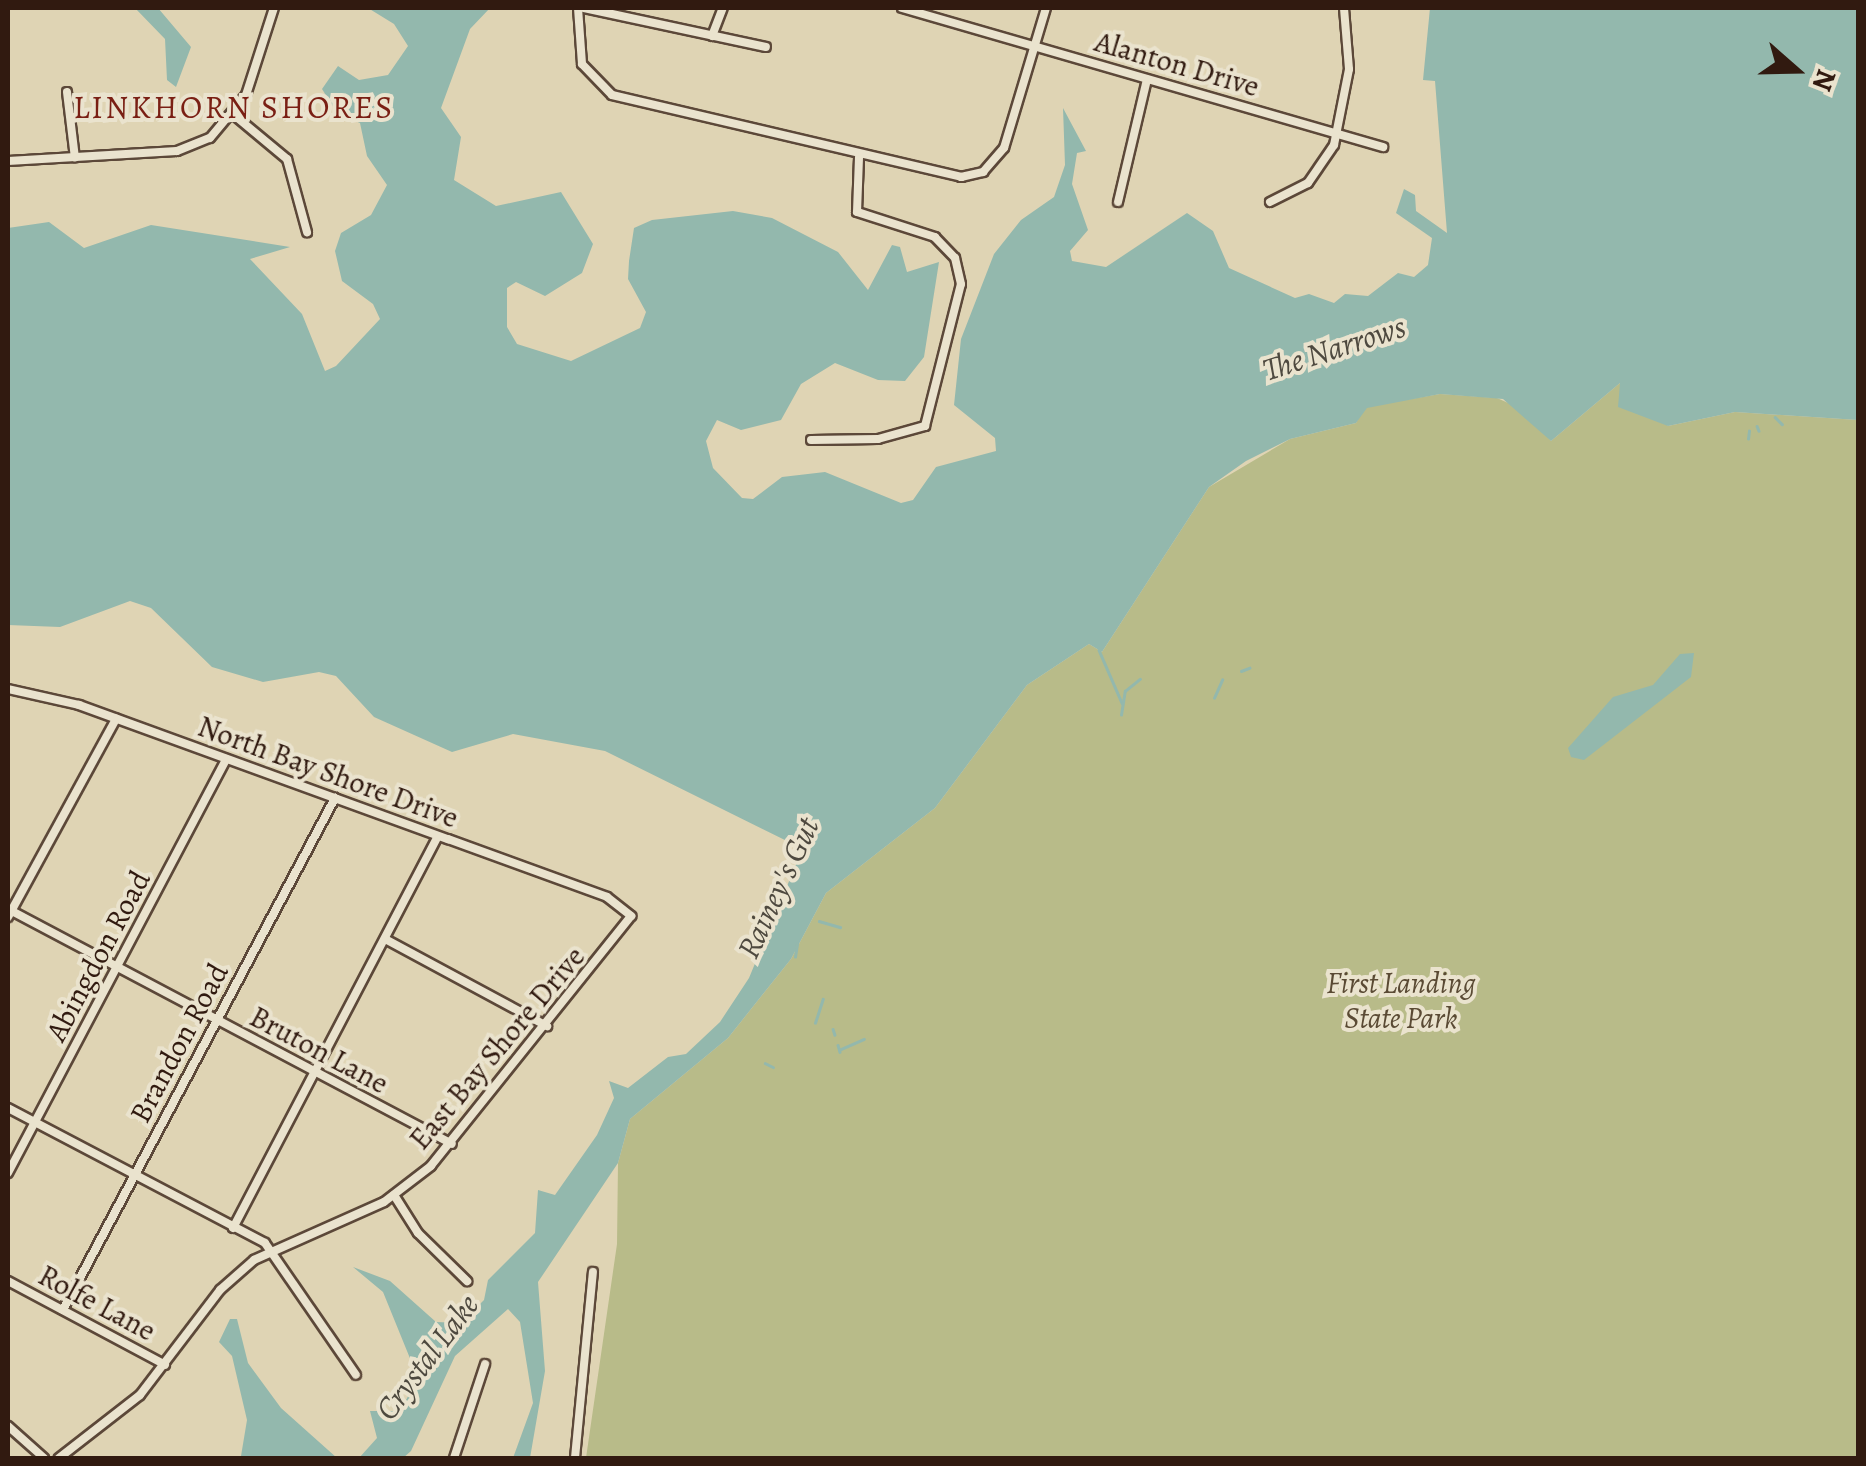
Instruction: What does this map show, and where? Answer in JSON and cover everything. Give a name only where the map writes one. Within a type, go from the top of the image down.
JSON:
[{"type":"street","points":[[8,161],[185,149],[234,114],[274,8]]},
{"type":"street","points":[[766,47],[581,8],[579,56],[609,93],[949,177],[983,172],[1008,140],[1046,8]]},
{"type":"street","points":[[712,36],[724,8]]},
{"type":"street","name":"Alanton Drive","points":[[902,8],[1383,147]]},
{"type":"street","points":[[1270,202],[1308,184],[1338,134],[1350,52],[1344,8]]},
{"type":"street","points":[[1118,202],[1147,78]]},
{"type":"street","points":[[67,92],[76,158]]},
{"type":"street","points":[[234,114],[287,160],[306,232]]},
{"type":"street","points":[[811,440],[868,440],[925,426],[961,284],[954,258],[935,237],[857,212],[859,156]]},
{"type":"street","name":"North Bay Shore Drive","points":[[8,689],[116,719],[629,909]]},
{"type":"street","points":[[9,912],[116,719]]},
{"type":"street","name":"Abingdon Road","points":[[8,1173],[226,760]]},
{"type":"street","name":"Brandon Road","points":[[64,1310],[335,798]]},
{"type":"street","points":[[233,1228],[388,940],[437,838]]},
{"type":"street","name":"East Bay Shore Drive","points":[[60,1458],[129,1406],[165,1365],[220,1290],[271,1250],[394,1195],[452,1144],[628,924],[629,909]]},
{"type":"street","name":"Bruton Lane","points":[[9,912],[452,1144]]},
{"type":"street","points":[[388,940],[547,1026]]},
{"type":"street","points":[[8,1108],[271,1250],[356,1375]]},
{"type":"street","points":[[394,1195],[418,1233],[467,1282]]},
{"type":"street","points":[[576,1458],[593,1272]]},
{"type":"street","name":"Rolfe Lane","points":[[8,1280],[165,1365]]},
{"type":"street","points":[[454,1458],[484,1364]]},
{"type":"street","points":[[8,1426],[44,1458]]},
{"type":"green space","name":"First Landing State Park","points":[[1620,383],[1668,426],[1735,412],[1858,420],[1858,1458],[586,1458],[617,1244],[618,1163],[630,1119],[728,1038],[791,959],[826,893],[935,808],[1027,685],[1089,644],[1102,652],[1209,487],[1290,439],[1356,423],[1364,407],[1440,394],[1497,398],[1526,411],[1551,441]]},
{"type":"water","points":[[135,8],[158,8],[191,47],[176,87],[167,80],[165,39]]},
{"type":"water","points":[[368,8],[490,8],[470,29],[441,108],[461,137],[454,180],[496,206],[561,192],[593,244],[582,273],[545,296],[516,282],[507,288],[507,327],[517,344],[571,361],[640,328],[646,312],[628,279],[629,261],[634,228],[652,220],[733,211],[772,218],[838,252],[868,290],[892,245],[900,247],[907,272],[939,262],[924,357],[905,381],[878,380],[835,363],[801,384],[781,420],[741,430],[717,420],[706,441],[713,468],[742,498],[753,499],[782,477],[825,472],[901,503],[913,500],[936,467],[996,451],[995,438],[954,405],[961,339],[994,254],[1021,220],[1054,197],[1065,165],[1063,108],[1086,151],[1077,153],[1072,184],[1088,230],[1070,251],[1072,261],[1106,267],[1187,213],[1213,231],[1229,268],[1295,298],[1309,294],[1334,303],[1345,294],[1368,296],[1398,273],[1414,277],[1428,265],[1432,238],[1396,213],[1404,189],[1415,195],[1416,211],[1447,233],[1435,81],[1423,80],[1430,8],[1858,8],[1858,420],[1735,412],[1668,426],[1618,407],[1620,383],[1551,441],[1503,399],[1440,394],[1367,408],[1356,423],[1290,439],[1246,461],[1209,487],[1102,652],[1089,644],[1027,685],[935,808],[826,893],[791,959],[728,1038],[630,1119],[618,1163],[538,1282],[545,1371],[530,1458],[513,1458],[533,1403],[520,1322],[508,1309],[455,1356],[411,1451],[403,1458],[359,1458],[377,1438],[370,1411],[400,1411],[418,1378],[383,1292],[353,1267],[390,1281],[436,1322],[461,1323],[484,1300],[488,1280],[535,1233],[538,1190],[555,1195],[597,1135],[614,1098],[609,1081],[628,1088],[668,1057],[686,1054],[720,1022],[749,978],[797,862],[795,845],[605,751],[513,734],[452,752],[374,717],[336,676],[319,672],[263,682],[212,667],[151,608],[130,601],[60,627],[8,625],[8,228],[49,222],[84,248],[151,225],[290,247],[250,259],[302,314],[325,371],[336,366],[380,319],[373,304],[342,281],[335,251],[341,233],[371,215],[387,185],[367,156],[360,123],[337,113],[322,89],[338,66],[359,80],[388,75],[408,46],[394,24]]},
{"type":"water","points":[[1694,653],[1691,677],[1584,760],[1571,757],[1568,748],[1613,697],[1653,685],[1680,654]]},
{"type":"water","points":[[230,1319],[237,1319],[248,1363],[281,1408],[337,1458],[241,1456],[247,1420],[232,1356],[219,1342]]},
{"type":"waterway","points":[[1775,417],[1782,424]]},
{"type":"waterway","points":[[1757,426],[1759,431]]},
{"type":"waterway","points":[[1748,439],[1749,431]]},
{"type":"waterway","points":[[1099,650],[1122,703]]},
{"type":"waterway","points":[[1241,671],[1249,668]]},
{"type":"waterway","points":[[1121,715],[1125,691],[1140,679]]},
{"type":"waterway","points":[[1214,698],[1222,680]]},
{"type":"waterway","points":[[819,921],[840,927]]},
{"type":"waterway","points":[[795,957],[797,944]]},
{"type":"waterway","points":[[815,1023],[823,999]]},
{"type":"waterway","points":[[833,1029],[835,1035]]},
{"type":"waterway","points":[[839,1050],[864,1039]]},
{"type":"waterway","points":[[838,1045],[840,1052]]},
{"type":"waterway","points":[[765,1063],[773,1067]]},
{"type":"district","name":"LINKHORN SHORES","points":[[234,107]]},
{"type":"water label","name":"The Narrows","points":[[1334,348]]},
{"type":"water label","name":"Rainey's Gut","points":[[778,888]]},
{"type":"water label","name":"Crystal Lake","points":[[427,1357]]}]
